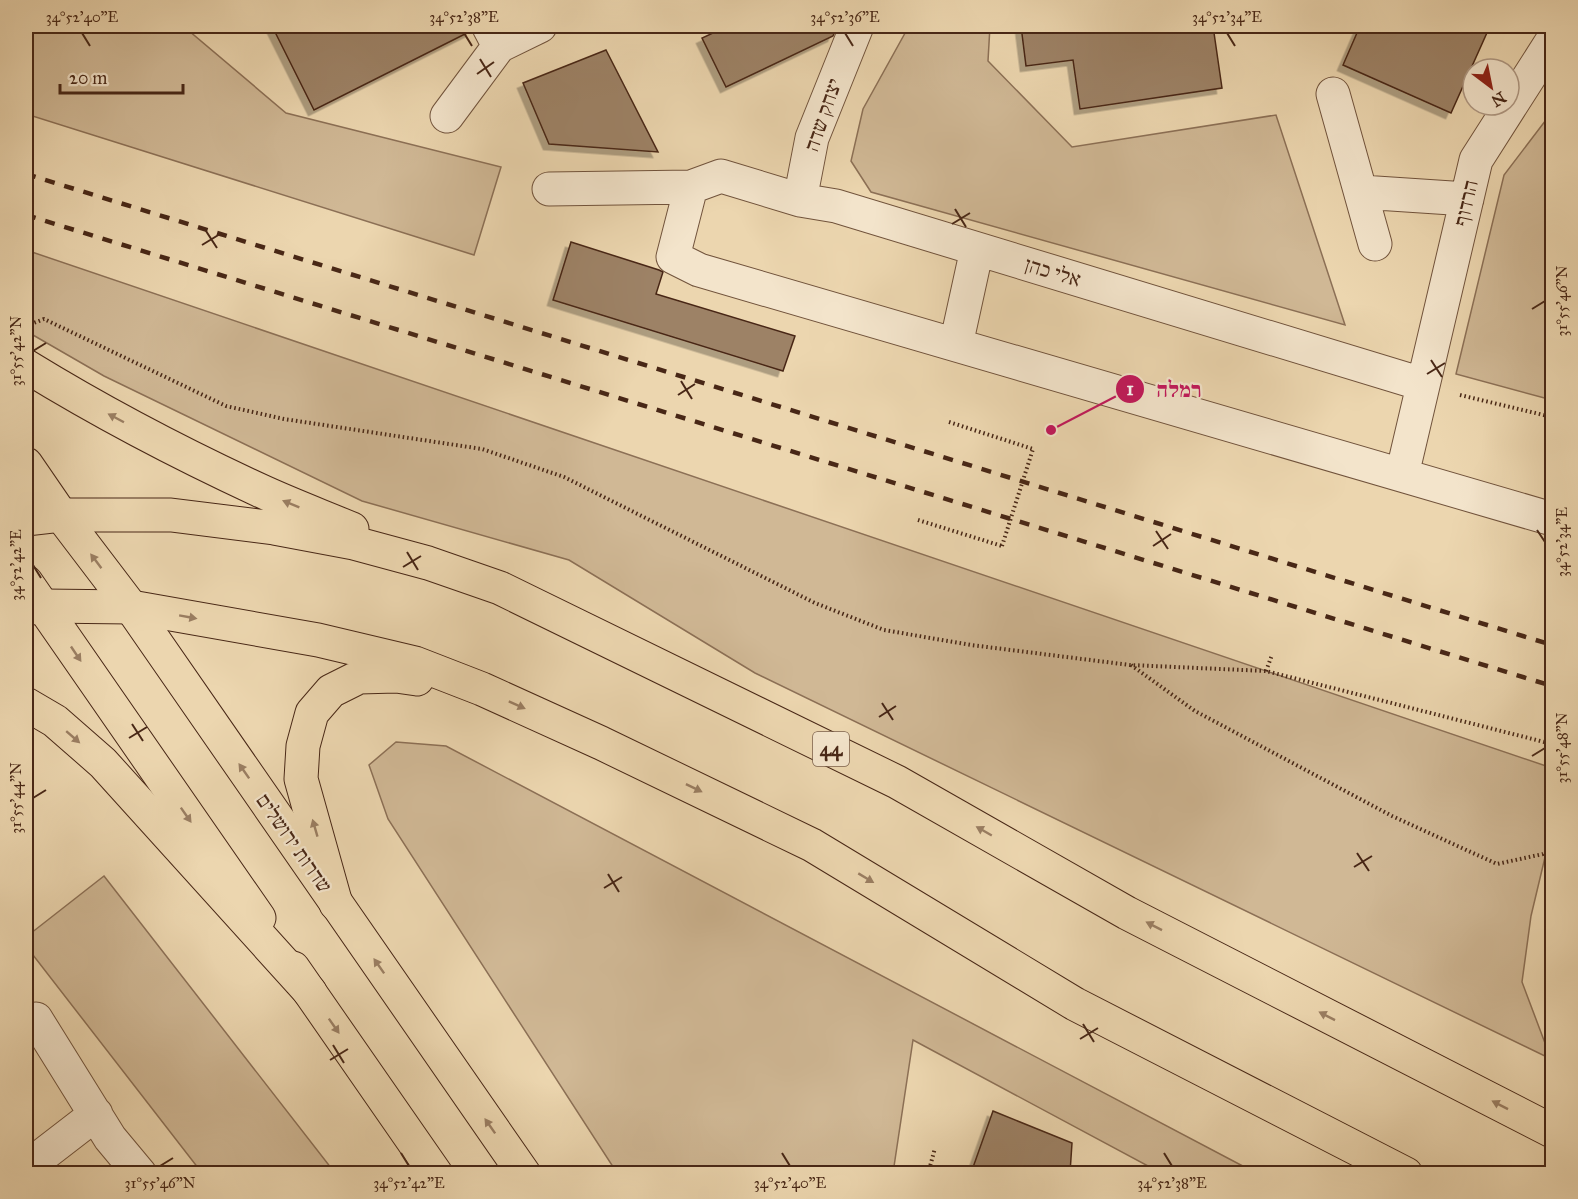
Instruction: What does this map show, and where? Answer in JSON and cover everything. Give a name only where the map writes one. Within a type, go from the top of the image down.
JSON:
[{"type":"main road","points":[[26,366],[85,402],[261,491],[481,582]]},
{"type":"main road","name":"שדרות ירושלים","points":[[26,464],[61,515],[131,607],[524,1173]]},
{"type":"main road","name":"44","points":[[26,519],[61,515],[171,515],[274,528],[354,543],[428,563],[481,582],[552,612],[897,782],[1127,913],[1552,1131]]},
{"type":"main road","points":[[31,599],[131,607],[318,640],[415,663],[482,689],[601,743],[812,845],[1075,1004],[1406,1173]]},
{"type":"main road","points":[[31,599],[178,804],[436,1173]]},
{"type":"main road","points":[[336,904],[301,779],[303,746],[312,713],[331,691],[360,677],[396,676],[482,689]]},
{"type":"main road","points":[[26,704],[55,721],[104,763],[310,992]]},
{"type":"street","points":[[447,116],[493,36],[540,26]]},
{"type":"street","name":"יצחק שדה","points":[[800,200],[812,138],[855,28]]},
{"type":"street","name":"הרדוף","points":[[1402,475],[1476,160],[1552,41]]},
{"type":"street","points":[[1333,94],[1375,244]]},
{"type":"street","name":"אלי כהן","points":[[549,189],[691,187],[721,176],[800,200],[836,206],[1422,384]]},
{"type":"street","points":[[691,187],[673,258],[699,270],[1552,519]]},
{"type":"street","points":[[1361,192],[1467,199]]},
{"type":"street","points":[[956,345],[977,249]]},
{"type":"street","points":[[36,1019],[110,1138],[140,1173]]},
{"type":"street","points":[[26,1168],[96,1114]]},
{"type":"path","points":[[26,326],[44,319],[226,406],[284,419],[482,449],[564,477],[815,603],[884,630],[971,645],[1131,665],[1266,671],[1552,744]]},
{"type":"path","points":[[1422,384],[1552,417]]},
{"type":"path","points":[[918,520],[1002,546],[1033,448],[949,422]]},
{"type":"path","points":[[1266,671],[1272,655]]},
{"type":"path","points":[[1131,665],[1195,711],[1392,816],[1497,864],[1543,854],[1552,846]]},
{"type":"path","points":[[928,1173],[935,1148]]},
{"type":"shaded area","points":[[29,26],[190,26],[188,30],[286,113],[501,167],[474,255],[26,114],[26,33],[28,33]]},
{"type":"shaded area","points":[[909,26],[990,26],[988,61],[1072,147],[1276,115],[1345,325],[871,192],[851,161],[863,109]]},
{"type":"shaded area","points":[[1552,112],[1552,400],[1456,374],[1504,175]]},
{"type":"shaded area","points":[[26,250],[1552,768],[1552,828],[1531,916],[1522,982],[1551,1059],[755,673],[569,560],[362,501],[104,376],[26,331]]},
{"type":"shaded area","points":[[396,742],[446,746],[1256,1173],[1161,1173],[913,1040],[893,1173],[617,1173],[388,819],[369,765]]},
{"type":"shaded area","points":[[104,876],[335,1173],[202,1173],[26,946],[26,937]]},
{"type":"building","points":[[272,26],[470,26],[471,31],[314,110]]},
{"type":"building","points":[[728,26],[837,26],[833,36],[726,87],[702,38]]},
{"type":"building","points":[[1021,26],[1213,26],[1222,88],[1080,109],[1073,60],[1026,66]]},
{"type":"building","points":[[1360,26],[1490,26],[1476,57],[1461,57],[1461,91],[1451,113],[1343,65]]},
{"type":"building","points":[[606,50],[658,152],[549,144],[523,83]]},
{"type":"building","points":[[571,242],[663,272],[656,294],[795,336],[783,371],[553,300]]},
{"type":"building","points":[[993,1111],[1072,1143],[1070,1173],[971,1173]]},
{"type":"railway","points":[[26,174],[1552,645]]},
{"type":"railway","points":[[26,215],[1552,686]]},
{"type":"place","name":"רמלה","points":[[1051,430]]}]
